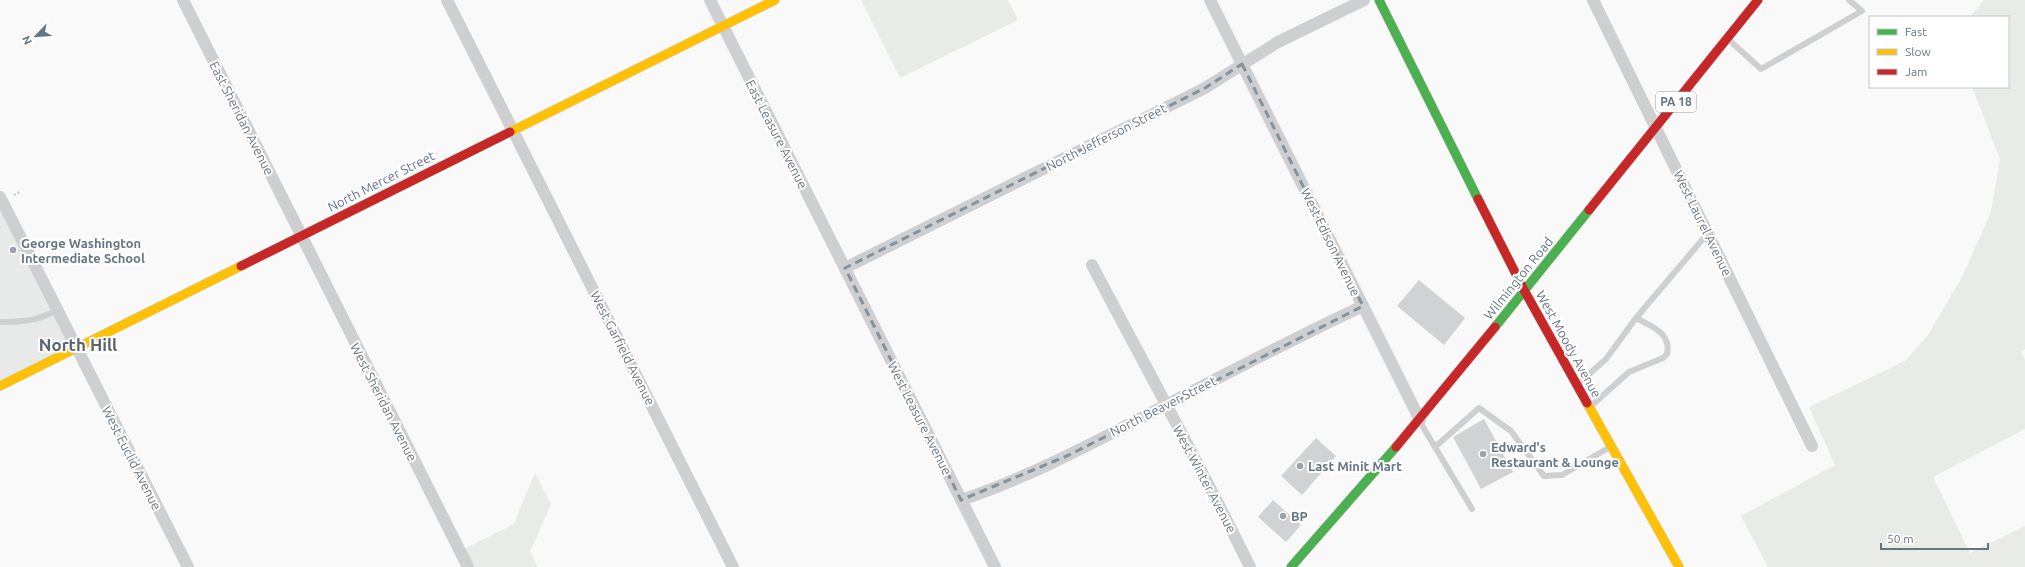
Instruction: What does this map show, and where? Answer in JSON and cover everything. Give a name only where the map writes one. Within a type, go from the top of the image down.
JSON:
[{"type":"street","name":"East Sheridan Avenue","points":[[183,0],[301,236]]},
{"type":"street","name":"West Garfield Avenue","points":[[447,0],[733,567]]},
{"type":"street","name":"East Leasure Avenue","points":[[710,0],[845,268]]},
{"type":"street","name":"North Mercer Street","points":[[0,386],[775,0]]},
{"type":"street","name":"West Edison Avenue","points":[[1210,0],[1420,420]]},
{"type":"street","name":"North Jefferson Street","points":[[845,268],[1205,88],[1278,42],[1364,0]]},
{"type":"street","name":"West Moody Avenue","points":[[1380,0],[1524,290],[1679,567]]},
{"type":"street","name":"West Laurel Avenue","points":[[1593,0],[1812,446]]},
{"type":"street","name":"Wilmington Road","points":[[1291,567],[1420,420],[1758,0]]},
{"type":"street","name":"West Euclid Avenue","points":[[0,197],[188,567]]},
{"type":"street","name":"West Sheridan Avenue","points":[[301,236],[468,567]]},
{"type":"street","name":"West Winter Avenue","points":[[1092,265],[1165,405],[1212,490],[1250,567]]},
{"type":"street","name":"West Leasure Avenue","points":[[845,268],[995,567]]},
{"type":"street","name":"North Beaver Street","points":[[961,500],[1023,477],[1069,456],[1307,332],[1363,306]]},
{"type":"lane","points":[[1727,38],[1761,69],[1862,11],[1849,0]]},
{"type":"lane","points":[[1577,385],[1606,359],[1636,318],[1708,233]]},
{"type":"lane","points":[[0,322],[22,322],[40,319],[57,310]]},
{"type":"lane","points":[[1589,407],[1629,372],[1663,358],[1667,354],[1666,340],[1663,333],[1636,318]]},
{"type":"lane","points":[[1435,447],[1479,408],[1510,432],[1544,476],[1562,475],[1611,446]]},
{"type":"lane","points":[[1420,420],[1472,510]]},
{"type":"highlighted area","points":[[1242,64],[1363,306],[1069,455],[961,500],[845,268],[1205,88]]},
{"type":"shaded area","points":[[861,0],[1008,0],[1018,20],[900,78]]},
{"type":"shaded area","points":[[1984,0],[2025,0],[2025,349],[2021,352],[2025,360],[2025,429],[1933,477],[1970,553],[2025,526],[2025,567],[1768,567],[1741,516],[1835,465],[1809,407],[1905,361],[1928,335],[1963,275],[1991,212],[2000,159],[1972,88],[2009,88],[2009,16],[1971,16]]},
{"type":"shaded area","name":"George Washington Intermediate School","points":[[0,197],[76,348],[0,386]]},
{"type":"shaded area","points":[[535,473],[551,504],[530,552],[538,567],[468,567],[460,551],[514,524]]},
{"type":"building","points":[[1419,280],[1465,318],[1444,345],[1397,306]]},
{"type":"building","name":"Edward's Restaurant & Lounge","points":[[1484,419],[1513,472],[1481,489],[1453,437]]},
{"type":"building","points":[[1316,438],[1336,456],[1302,495],[1281,476]]},
{"type":"building","points":[[1273,500],[1301,525],[1286,542],[1258,517]]},
{"type":"traffic: fast","points":[[1379,0],[1478,199]]},
{"type":"traffic: fast","points":[[1495,327],[1589,210]]},
{"type":"traffic: fast","points":[[1291,567],[1396,447]]},
{"type":"traffic: slow","points":[[510,132],[775,0]]},
{"type":"traffic: slow","points":[[0,386],[241,266]]},
{"type":"traffic: slow","points":[[1587,403],[1679,567]]},
{"type":"traffic: jam","points":[[1589,210],[1758,0]]},
{"type":"traffic: jam","points":[[241,266],[510,132]]},
{"type":"traffic: jam","points":[[1478,199],[1524,290],[1587,403]]},
{"type":"traffic: jam","points":[[1396,447],[1495,327]]},
{"type":"place","name":"George Washington Intermediate School","points":[[13,250]]},
{"type":"place","name":"Edward's Restaurant & Lounge","points":[[1483,454]]},
{"type":"place","name":"Last Minit Mart","points":[[1300,466]]},
{"type":"place","name":"BP","points":[[1283,516]]},
{"type":"district","name":"North Hill","points":[[78,345]]}]
